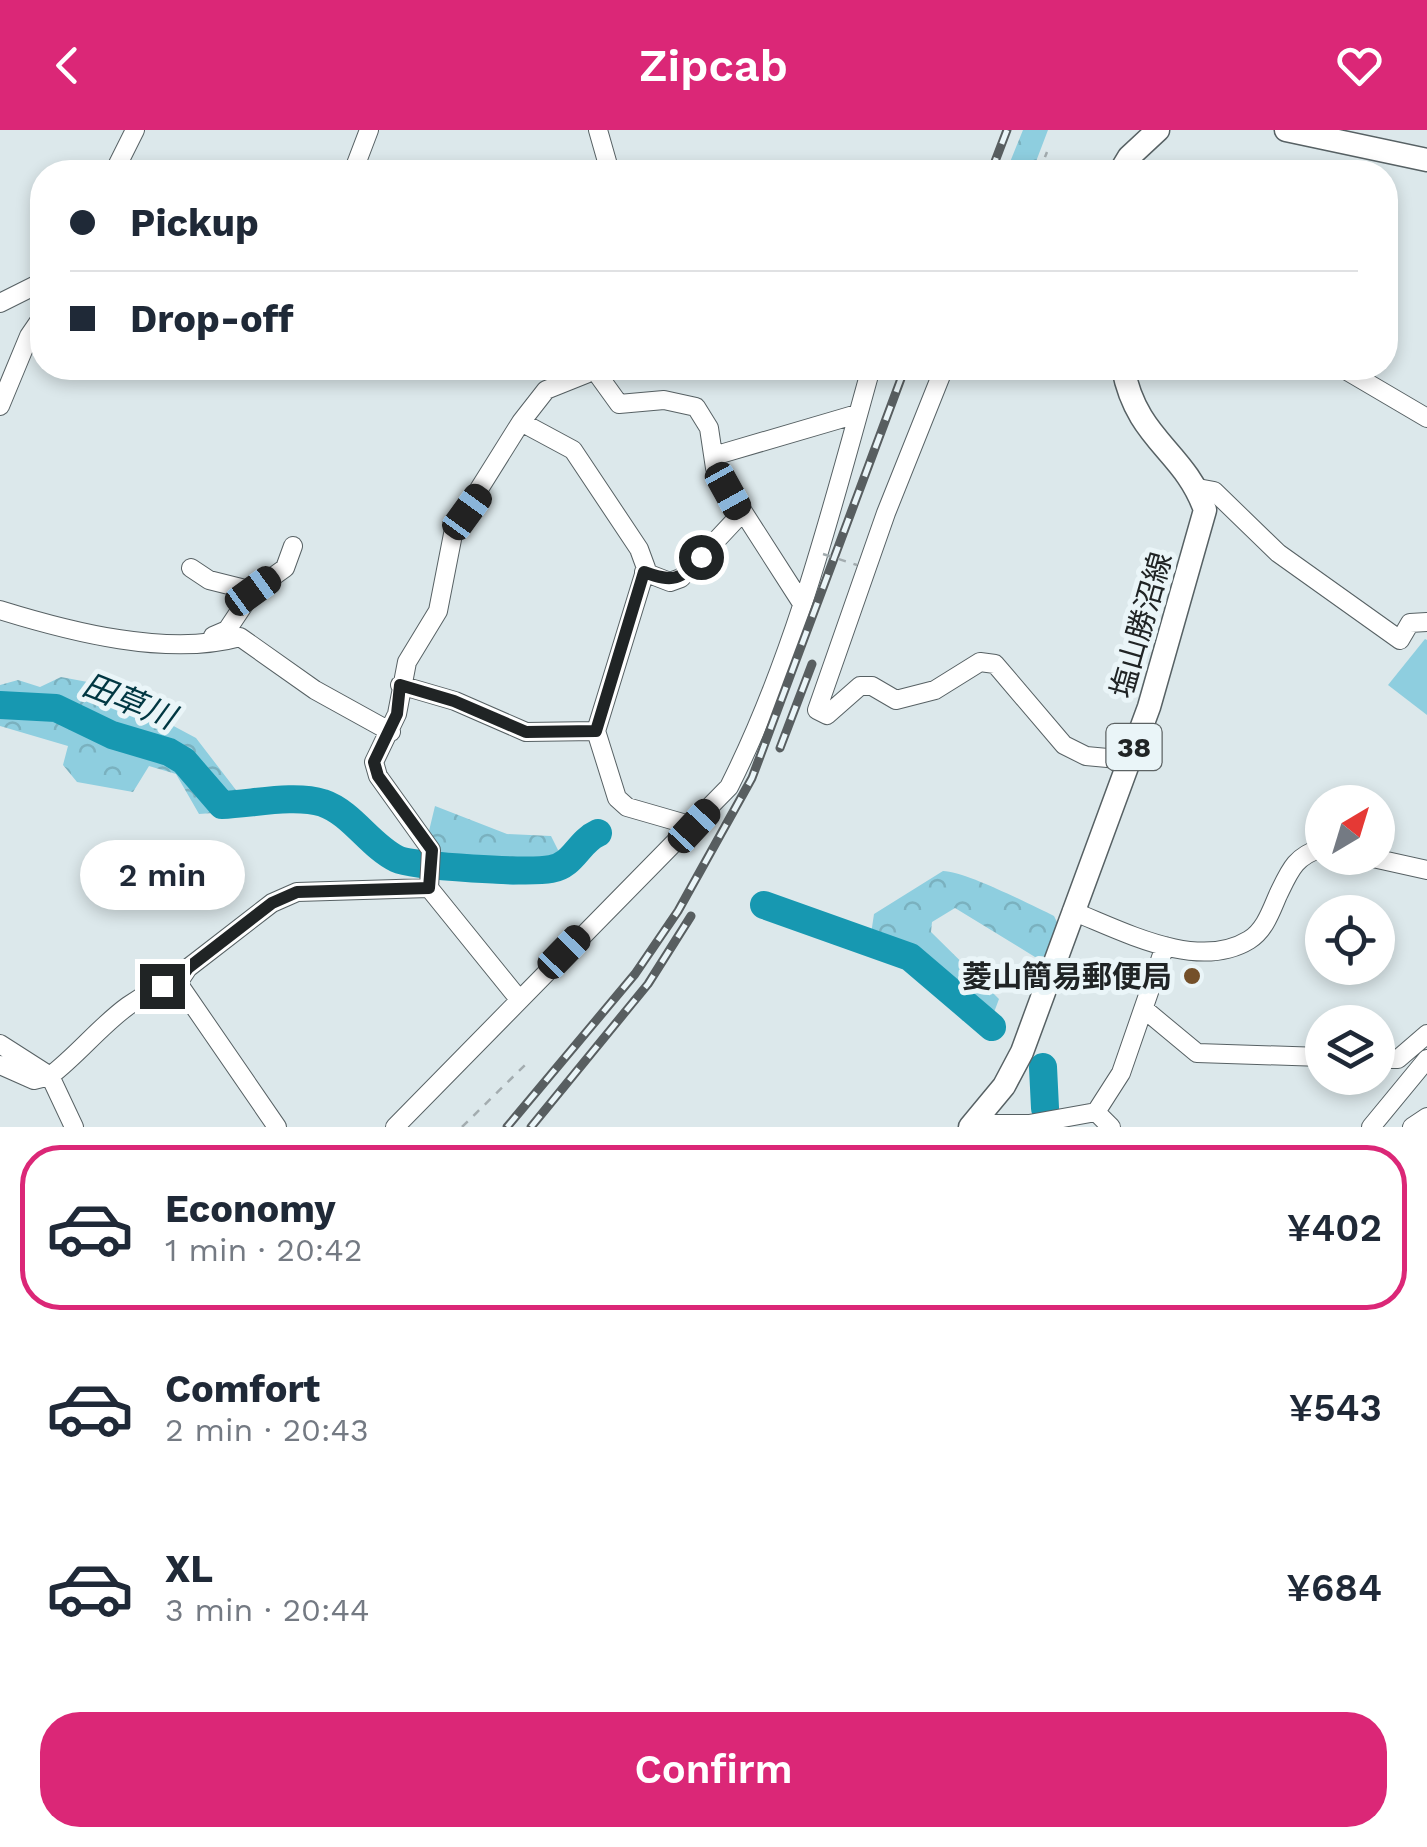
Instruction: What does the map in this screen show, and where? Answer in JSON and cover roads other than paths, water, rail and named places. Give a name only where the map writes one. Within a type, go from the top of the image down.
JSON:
[{"type":"main road","points":[[1127,160],[1158,130]]},
{"type":"main road","points":[[1286,130],[1427,160]]},
{"type":"main road","points":[[1127,380],[1146,430],[1198,488]]},
{"type":"main road","name":"塩山勝沼線","points":[[972,1126],[1004,1086],[1022,1052],[1149,707],[1206,510],[1198,488]]},
{"type":"street","points":[[120,160],[136,130]]},
{"type":"street","points":[[357,160],[368,130]]},
{"type":"street","points":[[598,130],[607,160]]},
{"type":"street","points":[[0,303],[30,288]]},
{"type":"street","points":[[0,406],[30,335]]},
{"type":"street","points":[[518,998],[429,888],[432,850],[378,776],[374,762],[391,732],[407,662],[438,611],[454,529],[521,422],[546,390],[571,380]]},
{"type":"street","points":[[601,380],[619,404],[664,400],[696,407],[716,455],[715,468],[801,602]]},
{"type":"street","points":[[395,1127],[729,787],[756,733],[801,602],[867,380]]},
{"type":"street","points":[[939,380],[886,513],[817,710],[827,715],[860,686],[872,686],[896,700],[935,690],[980,662],[996,664],[1064,745],[1086,756],[1129,760]]},
{"type":"street","points":[[1362,380],[1427,418]]},
{"type":"street","points":[[716,455],[857,414]]},
{"type":"street","points":[[521,422],[573,450],[639,549],[644,572],[596,731],[617,798],[627,807],[694,826]]},
{"type":"street","points":[[1198,488],[1214,491],[1278,553],[1400,640],[1410,623],[1427,622]]},
{"type":"street","points":[[644,572],[670,582],[681,578],[741,514]]},
{"type":"street","points":[[200,644],[227,630],[253,591],[285,568],[293,546]]},
{"type":"street","points":[[190,568],[209,580],[253,591]]},
{"type":"street","points":[[0,610],[48,625],[129,641],[200,644],[240,637],[315,690],[391,732]]},
{"type":"street","points":[[400,685],[454,701],[526,732],[596,731]]},
{"type":"street","points":[[1072,911],[1165,946],[1212,949],[1248,940],[1265,924],[1294,862],[1305,853]]},
{"type":"street","points":[[1395,863],[1427,870]]},
{"type":"street","points":[[0,1065],[34,1080],[50,1076],[108,1019],[136,998],[178,982],[188,968],[272,903],[297,892],[429,888]]},
{"type":"street","points":[[972,1126],[1029,1124],[1096,1112],[1121,1073],[1165,946]]},
{"type":"street","points":[[178,982],[278,1127]]},
{"type":"street","points":[[1144,1008],[1197,1053],[1305,1056]]},
{"type":"street","points":[[1395,1059],[1427,1034]]},
{"type":"street","points":[[0,1044],[50,1076],[74,1127]]},
{"type":"street","points":[[1425,1060],[1427,1087]]},
{"type":"street","points":[[1371,1127],[1425,1060]]},
{"type":"street","points":[[1096,1112],[1111,1127]]},
{"type":"street","points":[[1412,1127],[1427,1117]]},
{"type":"waterway","name":"田草川","points":[[0,705],[56,708],[112,735],[169,752],[184,761],[222,805],[286,799],[323,803],[343,814],[387,853],[408,862],[551,869],[565,863],[598,833]]},
{"type":"waterway","name":"田草川","points":[[764,905],[910,957],[992,1027]]},
{"type":"waterway","name":"田草川","points":[[1043,1067],[1045,1108]]},
{"type":"railway","points":[[996,160],[1007,130]]},
{"type":"railway","points":[[507,1127],[635,974],[678,911],[752,778],[901,380]]},
{"type":"railway","points":[[780,748],[812,664]]},
{"type":"railway","points":[[531,1127],[648,984],[691,916]]},
{"type":"place","name":"菱山簡易郵便局","points":[[1192,976]]}]
